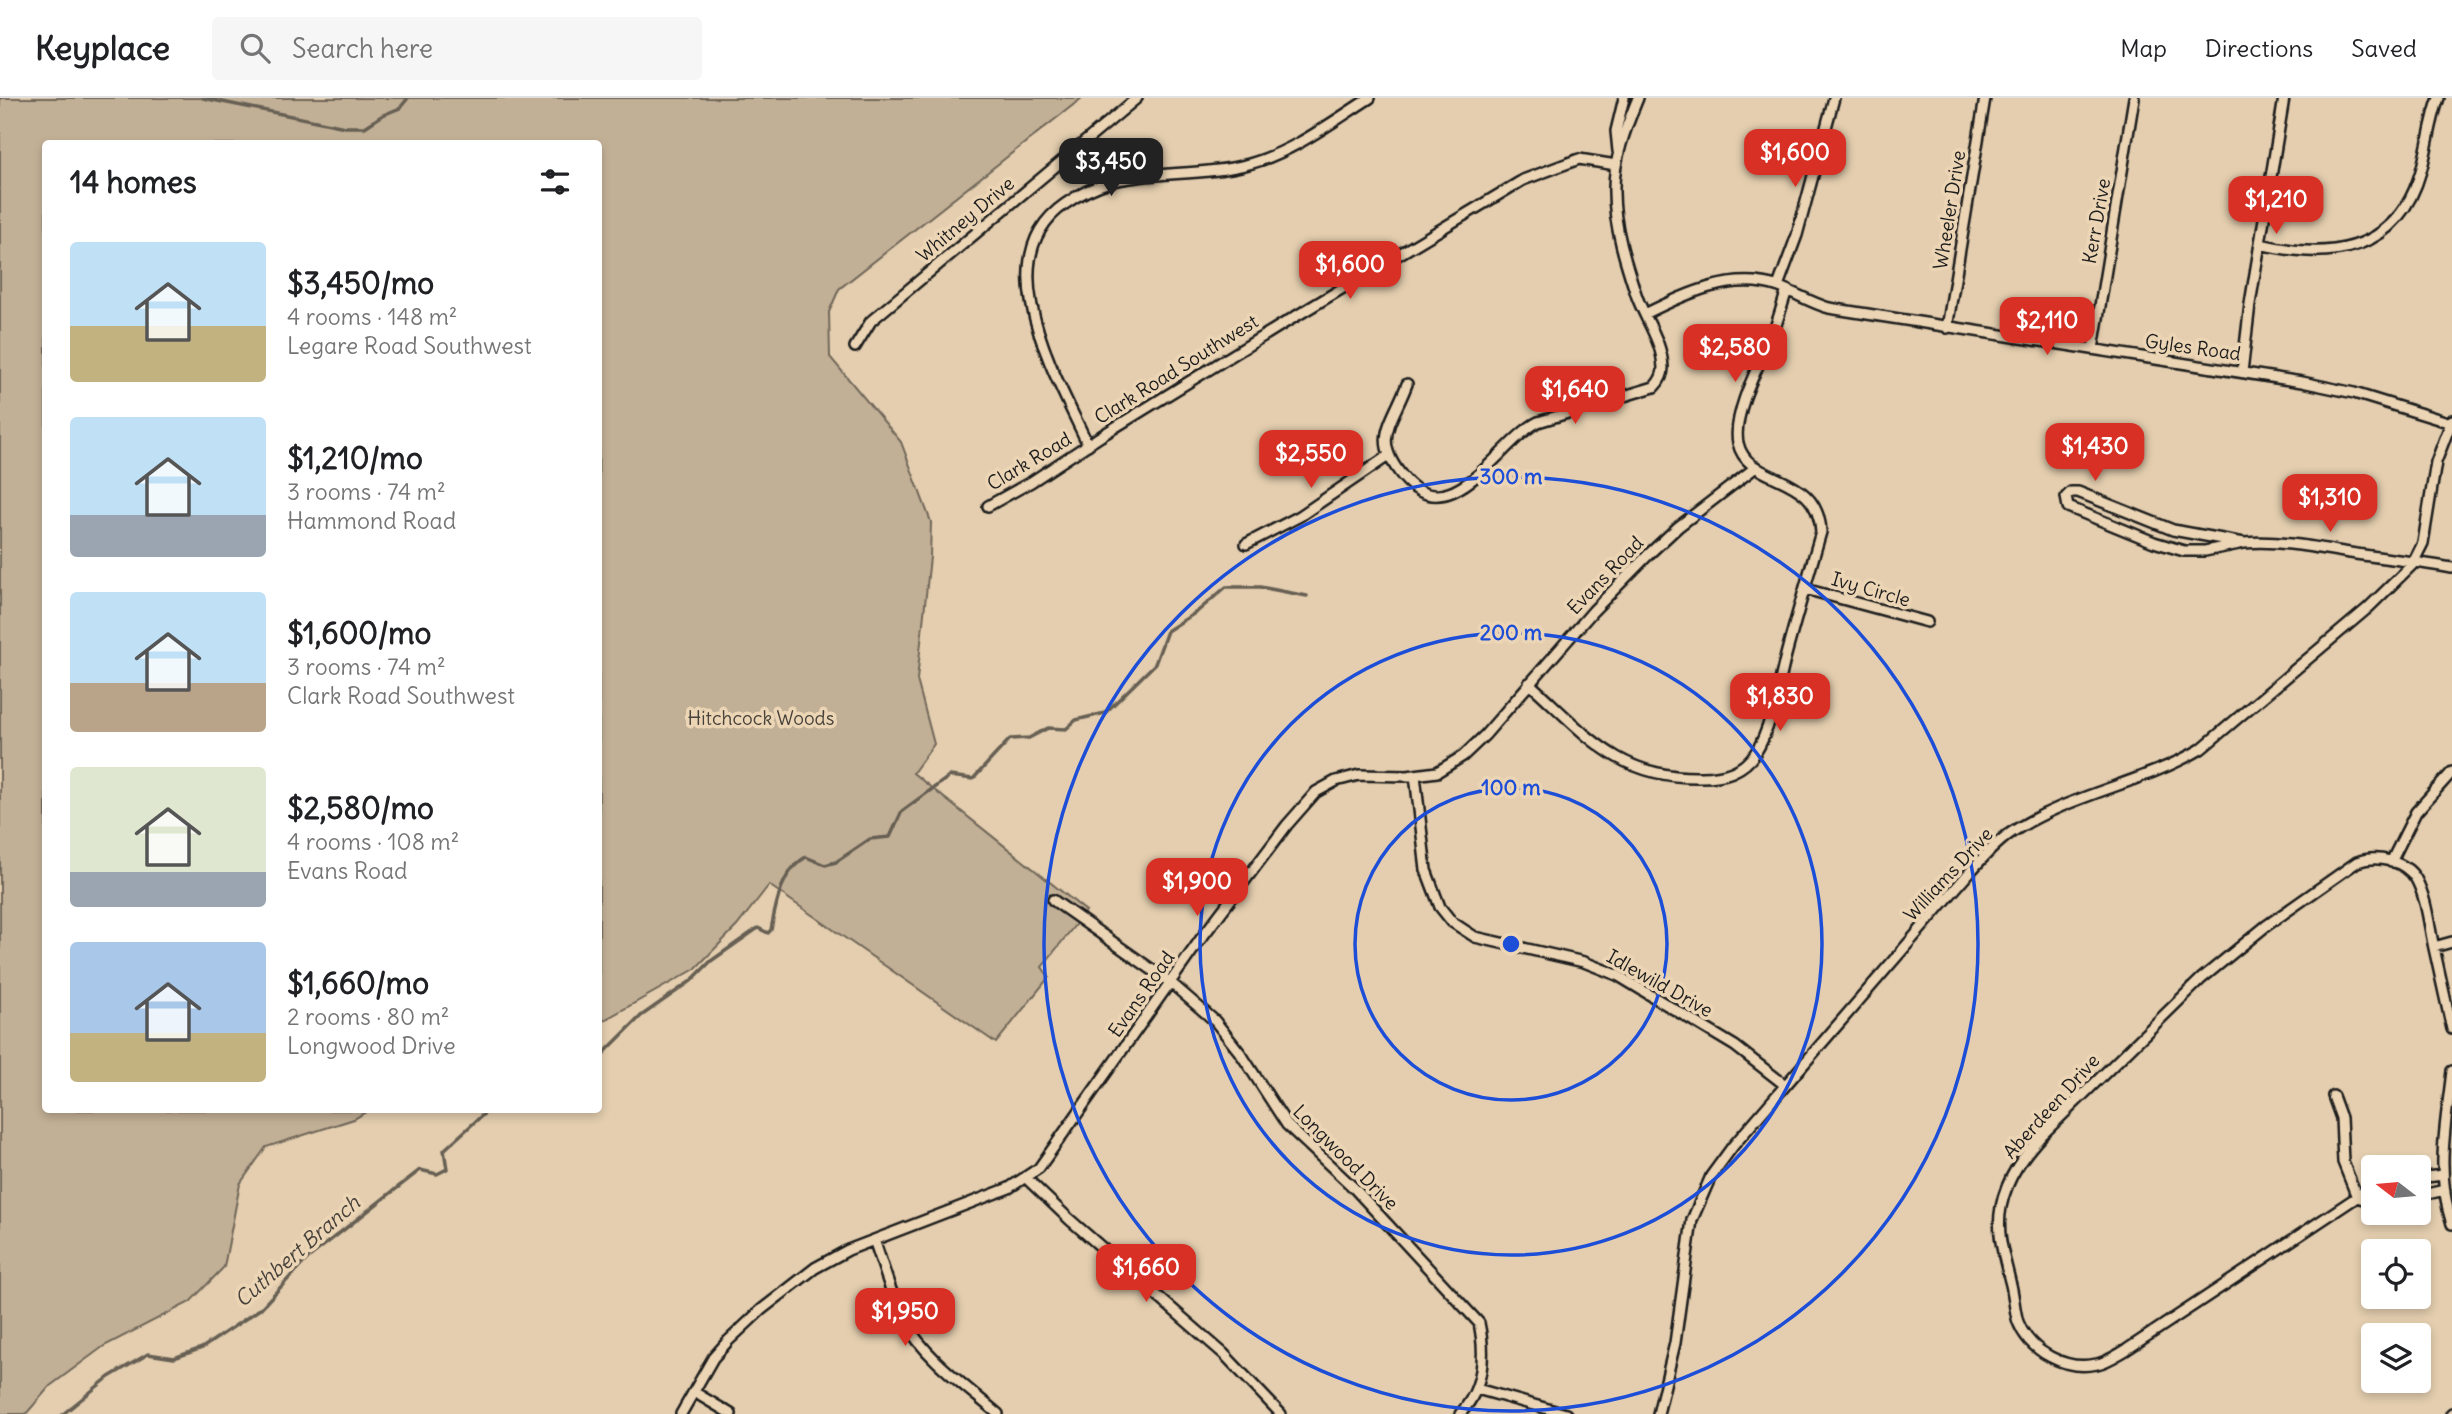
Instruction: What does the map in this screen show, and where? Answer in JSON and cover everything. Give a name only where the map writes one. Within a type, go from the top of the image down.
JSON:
[{"type":"street","name":"Whitney Drive","points":[[855,347],[871,321],[1137,98]]},
{"type":"street","points":[[1088,445],[1046,353],[1028,283],[1028,262],[1033,242],[1044,223],[1074,198],[1114,181],[1227,169],[1267,158],[1370,98]]},
{"type":"street","points":[[1619,155],[1616,131],[1624,98]]},
{"type":"street","points":[[1407,384],[1386,434],[1388,456],[1417,489],[1432,494],[1450,493],[1465,486],[1529,426],[1654,387],[1662,375],[1661,354],[1638,299],[1617,224],[1614,192],[1616,165],[1637,98]]},
{"type":"street","points":[[1530,683],[1600,746],[1631,766],[1676,776],[1724,776],[1749,761],[1761,745],[1821,532],[1819,516],[1807,496],[1799,489],[1756,467],[1742,452],[1738,443],[1739,425],[1751,380],[1772,334],[1834,98]]},
{"type":"street","name":"Wheeler Drive","points":[[1947,328],[1985,98]]},
{"type":"street","name":"Kerr Drive","points":[[2093,349],[2134,98]]},
{"type":"street","points":[[2242,372],[2250,304],[2284,98]]},
{"type":"street","points":[[2260,244],[2298,252],[2328,252],[2353,247],[2388,226],[2403,209],[2416,184],[2439,98]]},
{"type":"street","name":"Clark Road Southwest","points":[[1088,445],[1523,180],[1579,159],[1616,165]]},
{"type":"street","name":"Gyles Road","points":[[1645,314],[1706,287],[1750,282],[1783,288],[1802,299],[1829,308],[2242,372],[2354,393],[2451,421]]},
{"type":"street","name":"Williams Drive","points":[[1658,1414],[1675,1343],[1688,1235],[1696,1205],[1721,1161],[1996,845],[2011,832],[2044,814],[2169,766],[2201,749],[2368,608],[2416,560],[2423,543],[2436,462],[2451,421]]},
{"type":"street","name":"Clark Road","points":[[988,506],[1088,445]]},
{"type":"street","points":[[1245,544],[1300,516],[1388,456]]},
{"type":"street","name":"Evans Road","points":[[681,1414],[713,1358],[761,1310],[815,1268],[848,1250],[1009,1188],[1026,1178],[1047,1158],[1199,940],[1279,835],[1316,792],[1336,781],[1359,775],[1415,775],[1437,772],[1469,751],[1593,611],[1650,553],[1678,527],[1756,467]]},
{"type":"street","points":[[2244,543],[2173,530],[2078,492],[2071,492],[2066,497],[2068,507],[2176,550],[2205,551],[2244,543],[2280,542],[2416,560],[2452,568]]},
{"type":"street","name":"Ivy Circle","points":[[1805,589],[1927,622]]},
{"type":"street","points":[[2452,772],[2416,812],[2391,862],[2406,869],[2416,879],[2427,914],[2452,1029]]},
{"type":"street","name":"Idlewild Drive","points":[[1415,775],[1426,870],[1440,907],[1452,922],[1475,937],[1584,962],[1618,975],[1735,1046],[1785,1085]]},
{"type":"street","name":"Aberdeen Drive","points":[[2361,1193],[2126,1350],[2100,1363],[2079,1366],[2053,1359],[2034,1345],[2019,1323],[2001,1247],[2000,1220],[2010,1178],[2023,1157],[2159,1018],[2233,952],[2357,862],[2372,858],[2391,862]]},
{"type":"street","name":"Longwood Drive","points":[[1053,900],[1171,983],[1203,1009],[1227,1034],[1287,1125],[1354,1188],[1479,1323],[1484,1346],[1482,1368],[1477,1389],[1460,1414]]},
{"type":"street","points":[[2434,947],[2452,942]]},
{"type":"street","points":[[2452,1075],[2443,1135],[2443,1175],[2452,1224]]},
{"type":"street","points":[[2333,1096],[2341,1118],[2343,1161],[2357,1196],[2361,1198]]},
{"type":"street","points":[[2431,1176],[2443,1175]]},
{"type":"street","points":[[1026,1178],[1223,1354],[1281,1414]]},
{"type":"street","points":[[2431,1193],[2445,1190]]},
{"type":"street","points":[[874,1240],[894,1299],[914,1336],[998,1414]]},
{"type":"street","points":[[1477,1389],[1566,1414]]},
{"type":"street","points":[[694,1392],[730,1414]]},
{"type":"green space","name":"Hitchcock Woods","points":[[0,98],[1082,98],[839,289],[829,312],[830,357],[901,442],[931,522],[917,680],[934,744],[913,773],[1086,911],[1042,967],[1049,977],[996,1043],[769,885],[737,926],[695,969],[602,1021],[602,140],[42,140],[42,1113],[364,1113],[354,1119],[266,1147],[240,1184],[224,1267],[190,1302],[104,1346],[50,1386],[26,1414],[0,1414]]},
{"type":"waterway","points":[[203,98],[345,127],[365,127],[400,108],[408,98]]},
{"type":"waterway","name":"Cuthbert Branch","points":[[602,1054],[641,1016],[691,981],[711,961],[758,928],[768,933],[785,879],[806,857],[825,865],[836,862],[870,839],[890,837],[902,811],[950,776],[973,779],[1010,739],[1029,738],[1048,728],[1066,729],[1076,720],[1105,713],[1155,664],[1167,631],[1198,611],[1226,587],[1260,587],[1307,596]]},
{"type":"waterway","name":"Cuthbert Branch","points":[[63,1414],[109,1377],[148,1354],[174,1358],[202,1348],[260,1309],[309,1257],[420,1170],[437,1174],[447,1169],[444,1150],[485,1113]]}]
